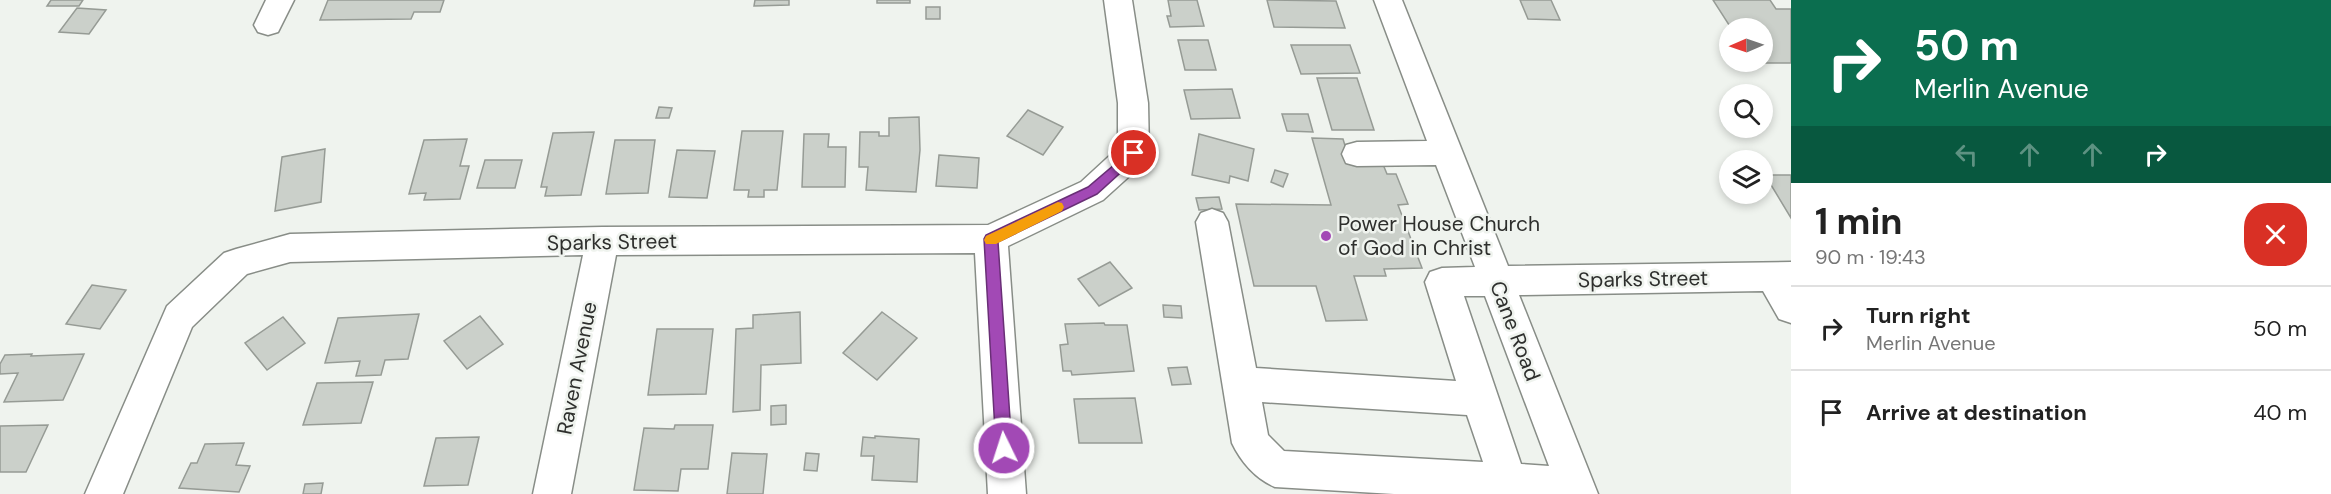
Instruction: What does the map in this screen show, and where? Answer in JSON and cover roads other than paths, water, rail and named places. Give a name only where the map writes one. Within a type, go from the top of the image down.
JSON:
[{"type":"street","points":[[268,25],[280,0]]},
{"type":"street","points":[[1007,494],[991,239],[1092,191],[1134,153],[1133,103],[1118,0]]},
{"type":"street","name":"Cane Road","points":[[1388,0],[1578,490]]},
{"type":"street","points":[[1356,154],[1446,153]]},
{"type":"street","points":[[1212,222],[1251,443],[1275,469],[1508,482],[1578,490]]},
{"type":"street","name":"Sparks Street","points":[[104,494],[179,317],[236,263],[290,248],[602,241],[991,239]]},
{"type":"street","name":"Raven Avenue","points":[[552,494],[602,241]]},
{"type":"street","points":[[1782,276],[1791,308]]},
{"type":"street","name":"Sparks Street","points":[[1480,399],[1442,282],[1782,276]]},
{"type":"street","points":[[1241,384],[1480,399],[1508,482]]},
{"type":"place","name":"Power House Church of God in Christ","points":[[1326,236]]}]
